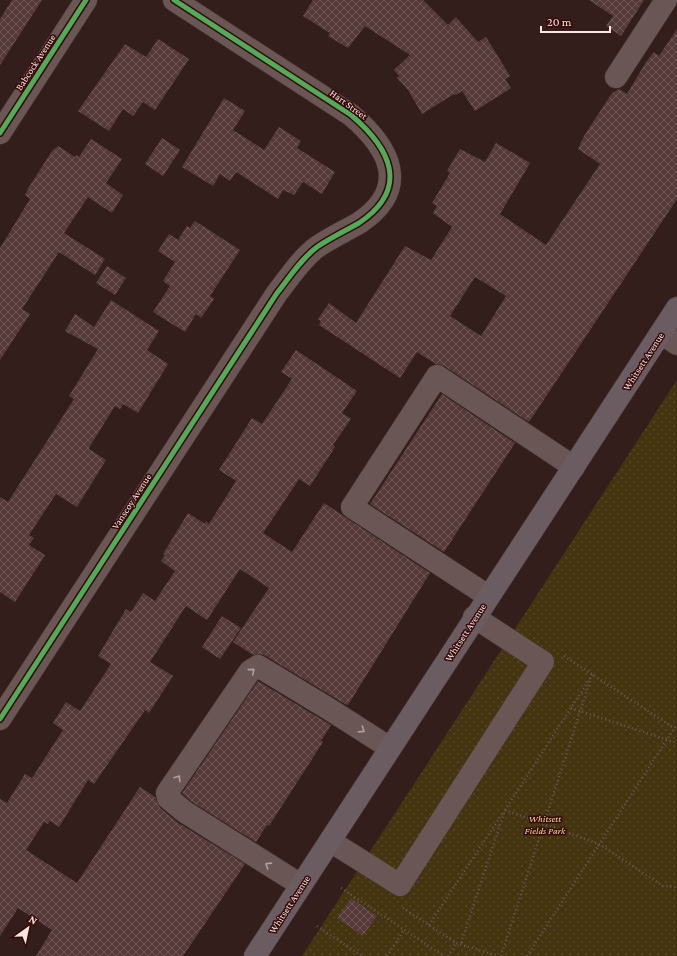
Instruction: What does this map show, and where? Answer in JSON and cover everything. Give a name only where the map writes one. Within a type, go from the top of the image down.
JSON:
[{"type":"main road","name":"Whitsett Avenue","points":[[255,956],[474,617],[574,467],[669,339],[677,308]]},
{"type":"street","name":"Babcock Avenue","points":[[0,133],[86,0]]},
{"type":"street","name":"Hart Street","points":[[174,0],[351,115],[368,129],[387,158],[391,173],[387,195],[373,211],[360,222],[316,248],[299,265],[277,293]]},
{"type":"street","points":[[616,77],[666,0]]},
{"type":"street","name":"Vanscoy Avenue","points":[[0,719],[277,293]]},
{"type":"street","points":[[488,596],[352,507],[437,376],[574,467]]},
{"type":"street","points":[[330,841],[400,885],[543,662],[474,617]]},
{"type":"street","points":[[301,886],[185,812],[168,798],[167,793],[250,671],[258,666],[390,748]]},
{"type":"path","points":[[560,653],[674,728]]},
{"type":"path","points":[[429,925],[592,674]]},
{"type":"path","points":[[397,904],[456,943],[500,956],[545,824],[592,674]]},
{"type":"path","points":[[571,708],[677,743]]},
{"type":"path","points":[[527,956],[677,724]]},
{"type":"path","points":[[505,810],[599,844],[663,886],[677,887]]},
{"type":"path","points":[[461,944],[505,810]]},
{"type":"path","points":[[341,888],[444,956]]},
{"type":"path","points":[[317,926],[362,956]]},
{"type":"path","points":[[387,956],[404,930]]},
{"type":"path","points":[[448,956],[456,943]]},
{"type":"green space","name":"Whitsett Fields Park","points":[[677,380],[677,956],[302,956]]},
{"type":"building","points":[[12,0],[42,0],[0,65],[0,19]]},
{"type":"building","points":[[313,0],[423,0],[448,25],[456,17],[478,42],[486,37],[510,76],[505,79],[511,88],[475,111],[462,91],[456,95],[454,94],[422,114],[408,90],[397,78],[399,76],[394,70],[410,55],[365,26],[348,48],[328,36],[330,33],[303,16]]},
{"type":"building","points":[[589,0],[644,0],[621,36],[606,26],[613,16]]},
{"type":"building","points":[[677,29],[677,199],[529,422],[444,366],[436,364],[417,352],[400,378],[319,325],[321,321],[318,319],[329,303],[356,323],[405,246],[431,260],[452,227],[433,213],[437,206],[432,203],[450,173],[447,171],[460,149],[485,162],[496,143],[530,163],[500,214],[546,245],[600,164],[578,149],[584,136],[612,93],[619,89],[627,94],[646,62],[654,52],[659,56]],"holes":[[[475,277],[506,296],[481,336],[450,316]]]},
{"type":"building","points":[[158,39],[189,59],[155,110],[143,102],[133,116],[123,109],[109,131],[78,111],[125,44],[146,57]]},
{"type":"building","points":[[224,98],[245,111],[233,130],[264,150],[279,127],[301,141],[297,148],[335,172],[322,194],[303,182],[294,195],[283,190],[278,199],[236,172],[230,181],[220,174],[213,186],[182,167]]},
{"type":"building","points":[[162,138],[180,150],[163,176],[145,164]]},
{"type":"building","points":[[91,139],[122,159],[106,183],[123,195],[112,213],[88,197],[64,233],[105,259],[95,275],[59,252],[22,309],[30,314],[0,360],[0,248],[30,199],[25,195],[52,151],[58,146],[75,157],[77,155],[79,157]]},
{"type":"building","points":[[195,221],[240,250],[210,296],[214,299],[201,318],[196,314],[185,332],[153,312],[170,286],[163,281],[175,262],[158,251],[169,234],[178,240],[187,226],[190,228]]},
{"type":"building","points":[[107,266],[126,278],[115,295],[96,283]]},
{"type":"building","points":[[111,300],[159,331],[147,350],[168,364],[138,413],[123,404],[120,409],[115,406],[89,449],[106,460],[77,507],[56,494],[29,535],[34,538],[29,545],[45,555],[15,602],[0,592],[0,497],[8,502],[74,399],[69,396],[98,349],[65,331],[75,314],[94,327]]},
{"type":"building","points":[[296,350],[357,391],[342,413],[351,419],[333,445],[335,447],[310,486],[299,479],[263,533],[292,552],[324,503],[430,573],[348,705],[264,655],[253,655],[233,642],[269,588],[240,569],[207,620],[186,606],[150,662],[173,676],[149,713],[145,710],[94,784],[88,780],[59,827],[50,821],[48,824],[44,822],[26,850],[77,883],[140,787],[155,797],[160,808],[177,822],[245,864],[183,956],[36,956],[52,930],[18,908],[0,936],[0,799],[7,803],[25,774],[32,778],[63,730],[53,723],[66,702],[80,711],[111,664],[98,656],[126,609],[131,612],[143,593],[155,601],[175,571],[161,561],[165,555],[163,554],[188,513],[205,524],[206,521],[209,524],[236,481],[219,470],[252,418],[262,424],[292,379],[281,372]]},
{"type":"building","points":[[442,394],[515,443],[444,552],[370,504]]},
{"type":"building","points":[[222,616],[241,628],[220,659],[202,647]]},
{"type":"building","points":[[258,681],[331,725],[321,741],[323,742],[269,826],[267,825],[256,842],[192,802],[182,793]]},
{"type":"building","points":[[351,898],[377,916],[363,936],[337,918]]},
{"type":"cycle path","points":[[0,133],[86,0]]},
{"type":"cycle path","points":[[0,719],[277,293],[300,263],[311,252],[359,223],[375,210],[385,196],[390,182],[389,168],[384,154],[376,141],[351,115],[174,0]]}]
